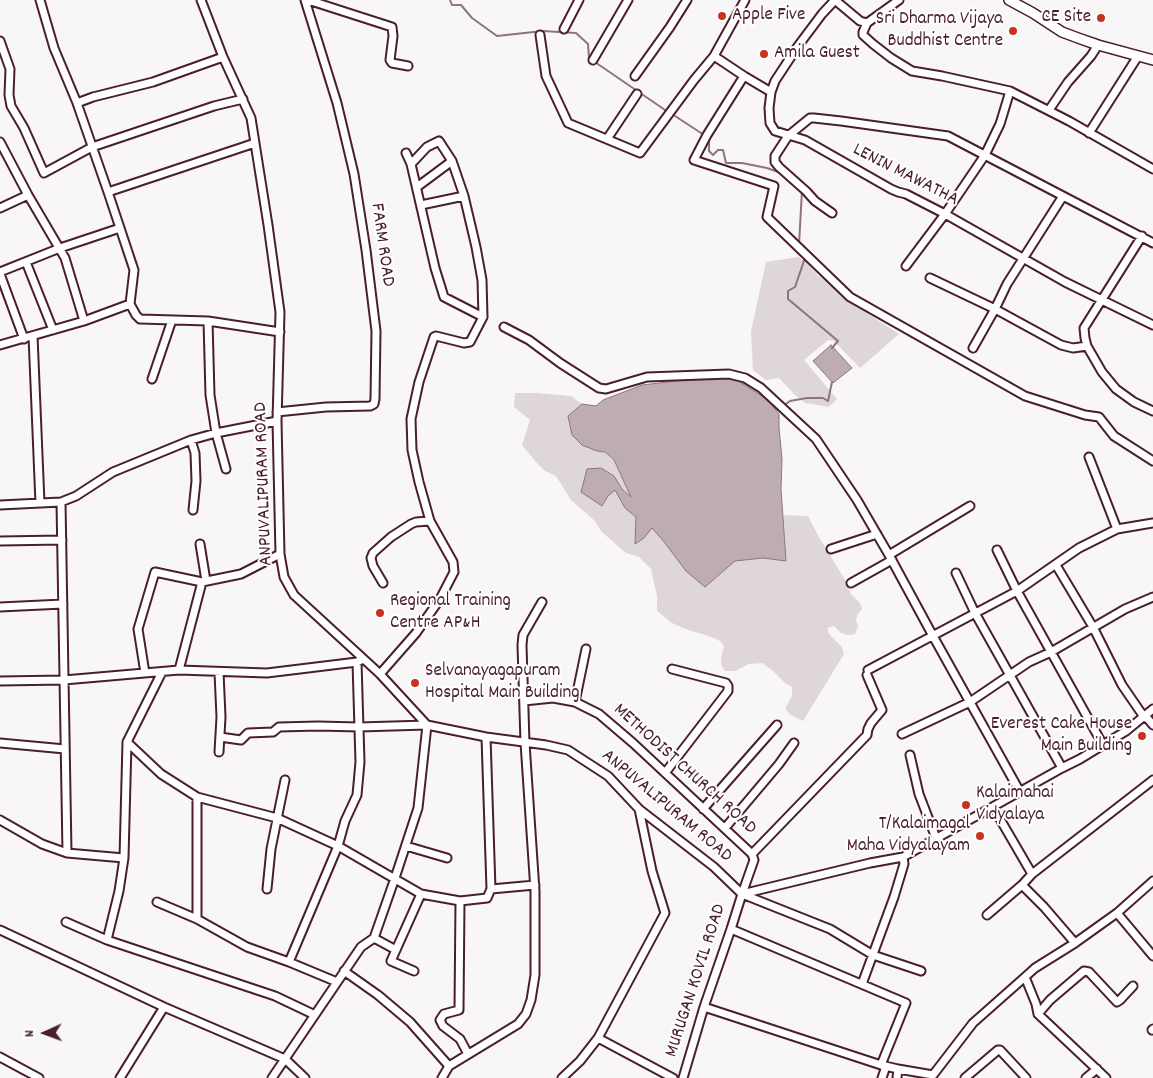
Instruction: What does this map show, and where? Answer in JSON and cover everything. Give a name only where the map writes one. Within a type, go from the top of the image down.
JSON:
[{"type":"main road","points":[[1009,0],[1062,32],[1098,45],[1153,60]]},
{"type":"street","points":[[40,0],[54,48],[77,103],[134,270],[130,304],[136,315],[140,319],[208,321],[280,332]]},
{"type":"street","name":"ANPUVALIPURAM ROAD","points":[[201,0],[223,57],[251,118],[268,225],[280,312],[277,412],[280,554],[284,577],[294,595],[360,661],[380,674],[427,725],[486,737],[568,750],[608,776],[639,809],[714,866],[742,894]]},
{"type":"street","points":[[307,0],[392,27],[393,36],[390,60],[392,63],[408,66]]},
{"type":"street","name":"FARM ROAD","points":[[277,412],[326,407],[370,406],[374,404],[375,399],[376,331],[354,174],[337,103],[307,0]]},
{"type":"street","points":[[564,29],[579,0]]},
{"type":"street","points":[[593,60],[628,0]]},
{"type":"street","points":[[634,76],[670,27],[687,0]]},
{"type":"street","points":[[540,35],[546,76],[568,123],[640,152],[714,56],[745,0]]},
{"type":"street","points":[[835,0],[860,21],[867,23]]},
{"type":"street","name":"LENIN MAWATHA","points":[[835,0],[798,46],[775,81],[771,92],[769,108],[770,123],[775,130],[788,136],[805,140],[891,190],[906,194],[945,214],[1065,282],[1153,325]]},
{"type":"street","points":[[899,0],[867,23],[863,32],[863,35],[891,58],[912,71],[1010,91],[1049,110],[1153,169]]},
{"type":"street","points":[[0,41],[10,69],[9,94],[11,106],[24,128],[44,173],[92,147],[214,106],[243,99]]},
{"type":"street","points":[[1049,110],[1068,82],[1098,45]]},
{"type":"street","points":[[714,56],[771,92]]},
{"type":"street","points":[[1089,133],[1138,56]]},
{"type":"street","points":[[77,103],[93,97],[153,82],[223,57]]},
{"type":"street","points":[[744,76],[705,137],[694,160],[774,186],[767,218],[850,297],[1025,396],[1099,417],[1114,436],[1153,461]]},
{"type":"street","points":[[906,266],[945,214],[985,155],[1000,124],[1010,91]]},
{"type":"street","points":[[607,138],[637,94]]},
{"type":"street","points":[[832,212],[815,201],[775,162],[775,156],[788,136],[810,118],[948,136],[1153,243]]},
{"type":"street","points":[[380,674],[416,633],[440,598],[454,572],[453,562],[430,521],[412,450],[411,419],[419,382],[434,337],[470,342],[483,317],[482,280],[476,246],[464,196],[452,161],[439,141],[427,148],[412,164]]},
{"type":"street","points":[[0,142],[28,196],[66,258],[84,321]]},
{"type":"street","points":[[108,192],[255,143]]},
{"type":"street","points":[[406,153],[412,164],[435,268],[444,297],[483,317]]},
{"type":"street","points":[[417,187],[452,161]]},
{"type":"street","points":[[0,208],[28,196]]},
{"type":"street","points":[[421,205],[464,196]]},
{"type":"street","points":[[973,348],[1007,284],[1063,196]]},
{"type":"street","points":[[24,339],[0,273],[60,248],[120,228]]},
{"type":"street","points":[[1142,236],[1084,328],[1087,346],[1102,372],[1116,389],[1134,402],[1153,411]]},
{"type":"street","points":[[26,262],[53,330]]},
{"type":"street","points":[[930,278],[995,309],[1060,345],[1073,348],[1087,346]]},
{"type":"street","points":[[0,346],[84,321],[130,304]]},
{"type":"street","points":[[152,379],[172,320]]},
{"type":"street","points":[[208,321],[210,395],[216,433],[226,469]]},
{"type":"street","points":[[504,327],[529,340],[599,388],[606,389],[647,377],[729,374],[745,378],[761,388],[816,439],[857,500],[891,557],[1020,792]]},
{"type":"street","points":[[33,336],[40,503]]},
{"type":"street","points":[[0,505],[61,502],[76,496],[113,472],[190,440],[277,421]]},
{"type":"street","points":[[190,440],[195,454],[196,480],[193,510]]},
{"type":"street","points":[[1089,457],[1117,529]]},
{"type":"street","points":[[61,502],[67,854]]},
{"type":"street","points":[[851,583],[970,506]]},
{"type":"street","points":[[383,583],[373,566],[371,558],[373,553],[391,537],[411,524],[430,521]]},
{"type":"street","points":[[752,854],[866,735],[871,723],[882,710],[867,673],[1018,591],[1079,548],[1117,529],[1153,523]]},
{"type":"street","points":[[831,549],[877,534]]},
{"type":"street","points":[[0,541],[62,540]]},
{"type":"street","points":[[179,670],[204,582],[200,544]]},
{"type":"street","points":[[997,550],[1104,746]]},
{"type":"street","points":[[145,673],[138,629],[155,572],[204,582],[241,574],[280,554]]},
{"type":"street","points":[[1056,564],[1093,628],[1122,685],[1144,716],[1153,725]]},
{"type":"street","points":[[956,574],[975,613],[1062,768]]},
{"type":"street","points":[[902,734],[970,702],[1029,662],[1051,652],[1125,609],[1153,597]]},
{"type":"street","points":[[442,1078],[449,1066],[518,1024],[526,1014],[531,1000],[535,975],[535,885],[525,743],[522,645],[523,635],[542,602]]},
{"type":"street","points":[[0,607],[63,604]]},
{"type":"street","points":[[575,702],[586,649]]},
{"type":"street","points":[[0,681],[64,680],[179,670],[267,674],[360,661],[360,762],[357,795],[345,822],[338,846],[289,962]]},
{"type":"street","points":[[664,773],[728,691],[726,684],[672,669]]},
{"type":"street","points":[[107,940],[119,891],[124,858],[127,742],[162,672]]},
{"type":"street","points":[[218,672],[219,752]]},
{"type":"street","name":"METHODIST CHURCH ROAD","points":[[524,701],[553,698],[575,702],[598,714],[633,743],[752,854],[754,860],[742,894]]},
{"type":"street","points":[[742,894],[870,862],[904,857],[1104,746],[1153,709]]},
{"type":"street","points":[[703,809],[777,724]]},
{"type":"street","points":[[220,737],[241,740],[248,733],[273,732],[279,726],[359,727],[427,725],[418,808],[374,938],[361,947],[272,1078]]},
{"type":"street","points":[[127,742],[162,774],[198,797],[277,818],[338,846],[421,894],[460,901],[487,898],[491,888],[486,737]]},
{"type":"street","points":[[0,743],[65,749]]},
{"type":"street","points":[[724,828],[794,744]]},
{"type":"street","points":[[910,756],[919,794],[936,838]]},
{"type":"street","points":[[267,889],[270,849],[285,780]]},
{"type":"street","points":[[987,915],[1032,874],[1153,780]]},
{"type":"street","points":[[197,919],[198,797]]},
{"type":"street","points":[[993,807],[1032,874]]},
{"type":"street","points":[[562,1078],[580,1061],[598,1038],[665,914],[652,872],[639,809]]},
{"type":"street","points":[[0,820],[42,844],[67,854],[124,858]]},
{"type":"street","points":[[406,846],[447,858]]},
{"type":"street","points":[[862,984],[894,897],[904,864],[904,857]]},
{"type":"street","points":[[704,1007],[884,1066],[936,1077],[973,1024],[1025,977],[1035,968],[1117,914],[1153,881]]},
{"type":"street","points":[[491,888],[535,885]]},
{"type":"street","points":[[1022,885],[1075,943]]},
{"type":"street","points":[[414,972],[391,961],[421,894]]},
{"type":"street","points":[[742,894],[830,929],[873,955],[922,971]]},
{"type":"street","name":"MURUGAN KOVIL ROAD","points":[[685,1077],[704,1007],[742,894]]},
{"type":"street","points":[[460,901],[459,1010],[444,1014],[440,1020],[443,1026],[460,1039],[468,1054]]},
{"type":"street","points":[[157,902],[197,919],[247,947],[337,982]]},
{"type":"street","points":[[1117,914],[1153,956]]},
{"type":"street","points":[[66,922],[107,940],[275,996],[315,1015]]},
{"type":"street","points":[[731,929],[906,1003],[884,1066],[882,1078]]},
{"type":"street","points":[[0,930],[164,1007],[285,1059],[305,1078]]},
{"type":"street","points":[[374,938],[396,950]]},
{"type":"street","points":[[344,971],[410,1022],[449,1066]]},
{"type":"street","points":[[1038,1014],[1051,999],[1086,971],[1090,972],[1117,1002],[1133,986]]},
{"type":"street","points":[[1025,977],[1038,1014],[1106,1078]]},
{"type":"street","points":[[120,1078],[164,1007]]},
{"type":"street","points":[[598,1038],[673,1078]]},
{"type":"street","points":[[964,1078],[1000,1050],[1026,1078]]},
{"type":"street","points":[[0,1057],[29,1076],[39,1078]]},
{"type":"street","points":[[1086,1078],[1097,1068]]},
{"type":"street","points":[[897,1078],[898,1070]]},
{"type":"shaded area","points":[[798,257],[807,263],[818,276],[826,281],[842,297],[899,334],[860,368],[834,341],[828,340],[804,360],[837,399],[829,407],[805,403],[779,378],[766,380],[753,370],[751,332],[766,262]]},
{"type":"shaded area","points":[[831,345],[852,368],[833,383],[813,361]]},
{"type":"shaded area","points":[[711,377],[732,377],[768,400],[779,414],[782,459],[781,489],[786,561],[763,558],[735,561],[705,587],[686,571],[652,528],[644,538],[635,544],[636,517],[625,508],[615,490],[608,496],[602,506],[581,492],[587,469],[601,468],[614,476],[622,489],[631,497],[614,460],[605,452],[582,445],[572,435],[568,416],[582,404],[596,406],[603,400],[642,385]]},
{"type":"shaded area","points":[[515,393],[571,396],[582,404],[568,416],[597,451],[604,452],[614,461],[632,498],[622,489],[614,476],[608,496],[615,489],[625,508],[636,517],[635,544],[644,538],[651,527],[665,543],[716,578],[735,561],[763,558],[786,561],[783,515],[808,516],[847,583],[851,594],[860,603],[862,609],[857,615],[856,621],[858,626],[855,634],[841,633],[834,626],[827,628],[829,634],[842,647],[844,654],[803,721],[791,715],[785,709],[792,696],[792,687],[772,670],[762,663],[749,664],[735,671],[725,671],[721,665],[724,646],[720,641],[672,623],[657,611],[657,596],[651,569],[639,557],[626,553],[602,532],[595,521],[571,500],[556,476],[545,471],[522,445],[530,420],[514,407]]},
{"type":"waterway","points":[[450,0],[452,5],[461,5],[472,18],[497,36],[543,31],[576,33],[588,44],[589,58],[668,112]]},
{"type":"waterway","points":[[672,114],[704,135]]},
{"type":"waterway","points":[[708,138],[709,151],[713,155],[718,150],[723,150],[726,163],[742,163],[781,173]]},
{"type":"waterway","points":[[799,245],[802,190]]},
{"type":"waterway","points":[[804,257],[795,287],[788,291],[788,299],[838,341],[832,348]]},
{"type":"waterway","points":[[783,406],[790,401],[807,398],[823,398],[828,401],[832,382]]},
{"type":"place","name":"Apple Five","points":[[722,16]]},
{"type":"place","name":"CE Site","points":[[1101,18]]},
{"type":"place","name":"Sri Dharma Vijaya Buddhist Centre","points":[[1013,31]]},
{"type":"place","name":"Amila Guest","points":[[764,54]]},
{"type":"place","name":"Regional Training Centre AP&H","points":[[380,613]]},
{"type":"place","name":"Selvanayagapuram Hospital Main Building","points":[[415,683]]},
{"type":"place","name":"Everest Cake House Main Building","points":[[1142,736]]},
{"type":"place","name":"Kalaimahai Vidyalaya","points":[[966,805]]},
{"type":"place","name":"T/Kalaimagal Maha Vidyalayam","points":[[980,836]]}]
